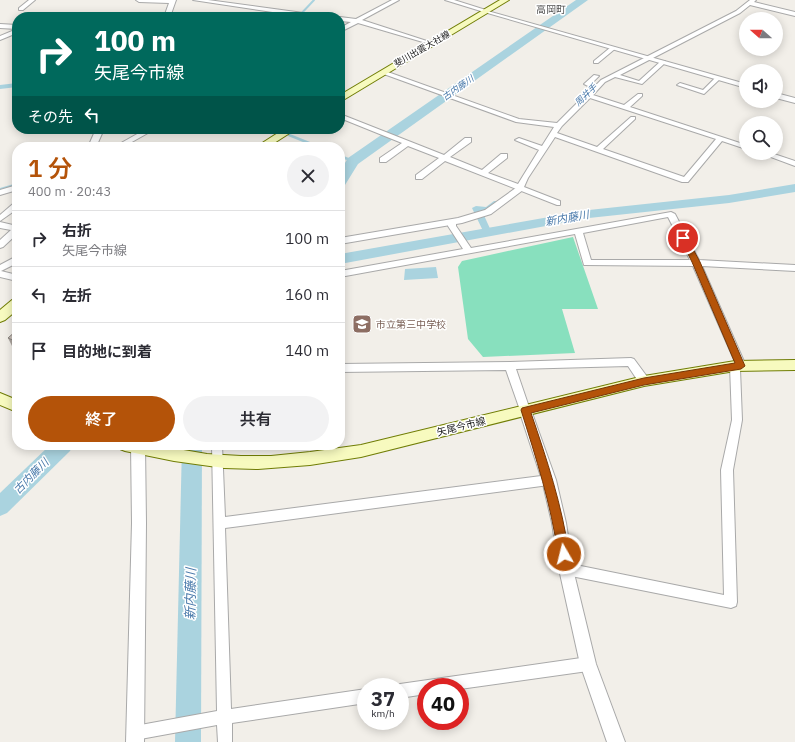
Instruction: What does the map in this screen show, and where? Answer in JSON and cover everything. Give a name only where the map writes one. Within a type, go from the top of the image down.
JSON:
[{"type":"main road","name":"斐川出雲大社線","points":[[345,96],[505,0]]},
{"type":"main road","points":[[269,142],[282,134]]},
{"type":"main road","points":[[0,316],[12,308]]},
{"type":"main road","name":"矢尾今市線","points":[[146,450],[156,453],[218,460],[258,462],[327,457],[361,451],[644,381],[738,366],[795,365]]},
{"type":"main road","points":[[0,399],[12,404]]},
{"type":"street","points":[[21,9],[32,0]]},
{"type":"street","points":[[139,0],[173,1],[169,12]]},
{"type":"street","points":[[196,0],[223,2],[285,12]]},
{"type":"street","points":[[345,28],[396,0]]},
{"type":"street","points":[[448,0],[739,84]]},
{"type":"street","points":[[345,240],[452,224],[488,212],[520,188],[559,124],[603,81],[738,12],[752,1],[795,14]]},
{"type":"street","points":[[345,20],[358,21],[431,44]]},
{"type":"street","points":[[0,26],[12,27]]},
{"type":"street","points":[[0,38],[12,33]]},
{"type":"street","points":[[596,62],[613,48]]},
{"type":"street","points":[[615,75],[640,82],[663,62]]},
{"type":"street","points":[[383,72],[518,121],[559,124]]},
{"type":"street","points":[[596,76],[587,84],[596,88]]},
{"type":"street","points":[[680,85],[704,92],[718,78]]},
{"type":"street","points":[[588,95],[739,145]]},
{"type":"street","points":[[625,107],[640,95]]},
{"type":"street","points":[[783,97],[795,101]]},
{"type":"street","points":[[345,118],[406,144],[446,158],[557,203]]},
{"type":"street","points":[[598,150],[633,118]]},
{"type":"street","points":[[127,142],[143,134]]},
{"type":"street","points":[[553,134],[685,180],[720,139]]},
{"type":"street","points":[[419,178],[468,140]]},
{"type":"street","points":[[519,140],[543,149]]},
{"type":"street","points":[[383,160],[406,144]]},
{"type":"street","points":[[483,173],[504,156]]},
{"type":"street","points":[[783,160],[795,164]]},
{"type":"street","points":[[0,193],[12,190]]},
{"type":"street","points":[[0,219],[12,209]]},
{"type":"street","points":[[345,273],[671,214],[696,262],[738,366],[737,420],[727,470],[731,602],[566,570]]},
{"type":"street","points":[[452,224],[468,250]]},
{"type":"street","points":[[0,225],[12,228]]},
{"type":"street","points":[[578,230],[587,263],[696,262],[795,268]]},
{"type":"street","points":[[0,245],[12,234]]},
{"type":"street","points":[[0,269],[12,262]]},
{"type":"street","points":[[0,274],[12,277]]},
{"type":"street","points":[[345,368],[510,366],[631,362],[644,381]]},
{"type":"street","points":[[510,366],[549,480],[559,523],[566,570],[588,664],[616,742]]},
{"type":"street","points":[[133,450],[139,523],[135,738],[224,717],[357,697]]},
{"type":"street","points":[[217,450],[225,742]]},
{"type":"street","points":[[220,523],[549,480]]},
{"type":"street","points":[[469,681],[588,664]]},
{"type":"green space","points":[[573,237],[598,309],[562,309],[575,353],[483,357],[468,339],[458,267],[462,261]]},
{"type":"water","points":[[436,267],[438,278],[404,280],[405,269]]},
{"type":"building","points":[[12,334],[12,340],[8,338]]},
{"type":"waterway","points":[[303,12],[314,0]]},
{"type":"waterway","name":"古内藤川","points":[[345,174],[353,161],[583,0]]},
{"type":"waterway","points":[[0,87],[12,86]]},
{"type":"waterway","points":[[289,135],[306,142]]},
{"type":"waterway","points":[[345,158],[353,161]]},
{"type":"waterway","points":[[0,191],[12,187]]},
{"type":"waterway","name":"新内藤川","points":[[345,258],[589,214],[729,199],[795,188]]},
{"type":"waterway","name":"周井手","points":[[488,233],[476,208],[487,210],[497,203]]},
{"type":"waterway","name":"古内藤川","points":[[0,507],[58,450]]},
{"type":"waterway","name":"新内藤川","points":[[188,742],[192,450]]},
{"type":"place","name":"市立第三中学校","points":[[362,324]]},
{"type":"district","name":"高岡町","points":[[551,9]]},
{"type":"route","points":[[564,554],[559,523],[549,480],[525,410],[644,381],[741,366],[696,262],[683,238]]}]
